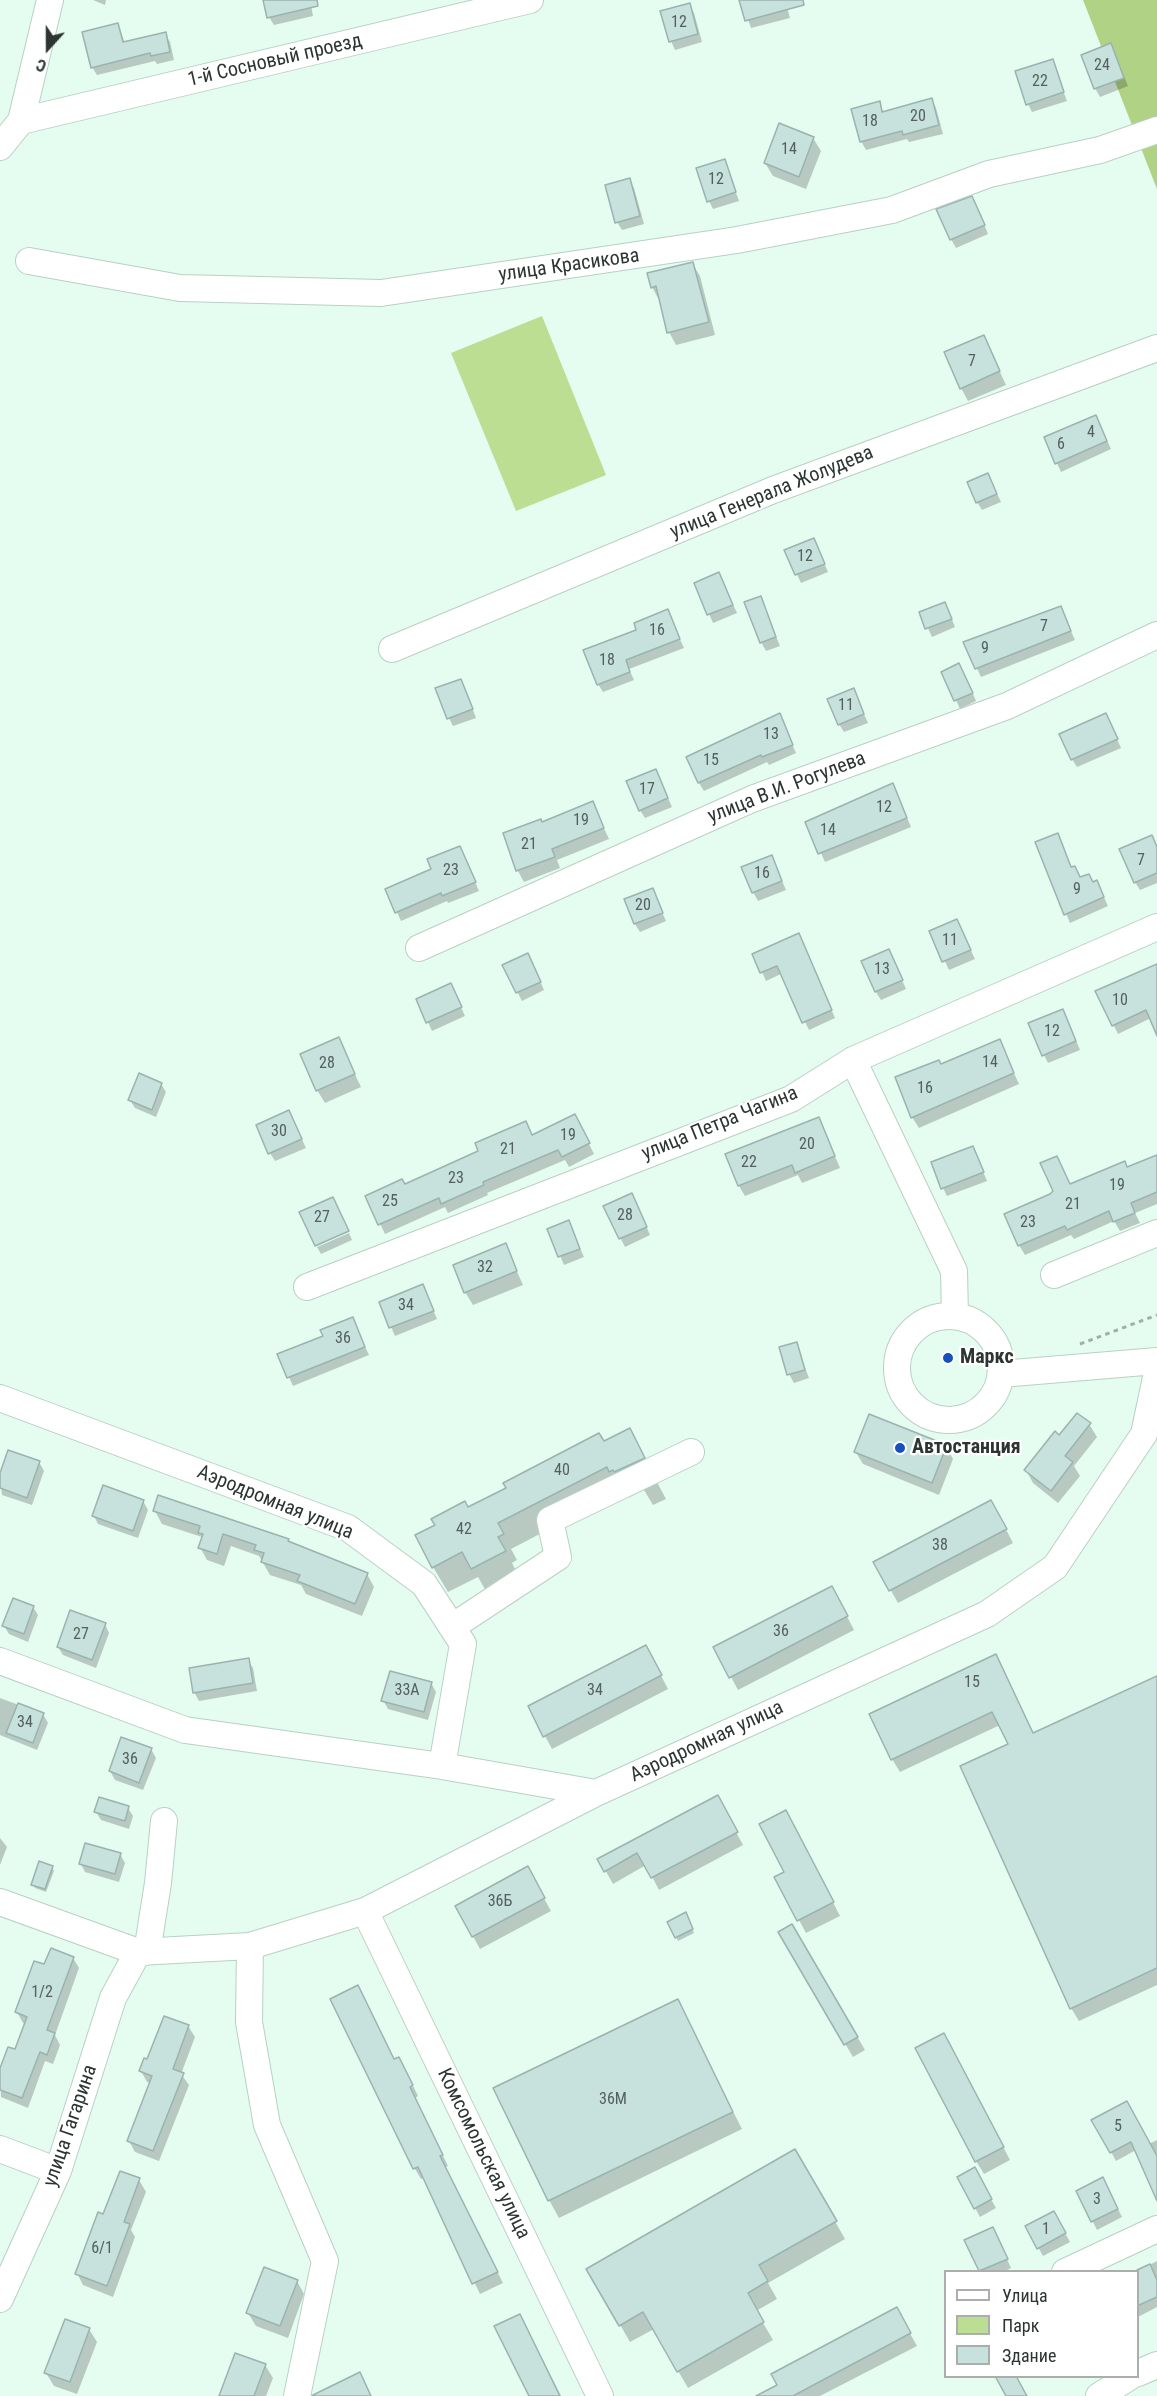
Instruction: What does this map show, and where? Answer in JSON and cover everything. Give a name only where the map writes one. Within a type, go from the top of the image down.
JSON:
[{"type":"street","points":[[0,147],[21,121],[50,0]]},
{"type":"street","name":"1-й Сосновый проезд","points":[[21,121],[530,0]]},
{"type":"street","name":"улица Красикова","points":[[29,261],[180,288],[381,293],[737,240],[892,210],[989,174],[1100,150],[1157,130]]},
{"type":"street","name":"улица Генерала Жолудева","points":[[392,649],[773,490],[1157,348]]},
{"type":"street","name":"улица В.И. Рогулева","points":[[419,948],[752,799],[1007,706],[1157,636]]},
{"type":"street","name":"улица Петра Чагина","points":[[308,1287],[791,1099],[853,1060],[1157,927]]},
{"type":"street","points":[[853,1060],[954,1271],[955,1316]]},
{"type":"street","points":[[1054,1275],[1157,1233]]},
{"type":"street","points":[[955,1316],[975,1322],[990,1336],[999,1354],[1001,1374],[994,1394],[981,1409],[963,1419],[942,1420],[923,1413],[907,1400],[898,1382],[897,1361],[903,1342],[916,1326],[935,1317],[955,1316]]},
{"type":"street","points":[[1001,1374],[1157,1361]]},
{"type":"street","name":"Аэродромная улица","points":[[142,1952],[250,1946],[365,1911],[596,1793],[987,1614],[1055,1567],[1144,1434],[1157,1373]]},
{"type":"street","name":"Аэродромная улица","points":[[0,1398],[348,1528],[424,1584],[463,1644],[442,1766]]},
{"type":"street","points":[[452,1627],[558,1557],[550,1520],[691,1452]]},
{"type":"street","points":[[0,1661],[185,1730],[442,1766],[596,1793]]},
{"type":"street","name":"улица Гагарина","points":[[0,2299],[58,2171],[113,1998],[142,1952],[158,1882],[164,1821]]},
{"type":"street","points":[[0,1902],[142,1952]]},
{"type":"street","name":"Комсомольская улица","points":[[365,1911],[600,2396]]},
{"type":"street","points":[[250,1946],[249,2022],[267,2125],[325,2261],[297,2396]]},
{"type":"street","points":[[0,2149],[58,2171]]},
{"type":"street","points":[[1067,2270],[1157,2229]]},
{"type":"street","points":[[1139,2372],[1157,2364]]},
{"type":"street","points":[[1103,2395],[1128,2378]]},
{"type":"green space","points":[[1083,0],[1157,0],[1157,189]]},
{"type":"green space","points":[[542,316],[606,475],[516,511],[451,353]]},
{"type":"building","points":[[263,0],[317,0],[318,6],[267,18]]},
{"type":"building","points":[[739,0],[803,0],[804,5],[745,21]]},
{"type":"building","points":[[690,3],[698,34],[669,42],[660,11]]},
{"type":"building","points":[[118,23],[123,42],[166,32],[170,52],[151,56],[150,53],[91,68],[82,32]]},
{"type":"building","points":[[1111,43],[1124,78],[1094,89],[1081,55]]},
{"type":"building","points":[[1053,59],[1064,92],[1026,105],[1015,71]]},
{"type":"building","points":[[932,98],[939,125],[903,135],[902,131],[860,142],[851,109],[880,101],[882,112]]},
{"type":"building","points":[[779,123],[814,137],[799,177],[764,163]]},
{"type":"building","points":[[725,159],[736,192],[707,202],[696,168]]},
{"type":"building","points":[[630,178],[640,216],[615,223],[605,185]]},
{"type":"building","points":[[972,196],[985,225],[950,240],[936,209]]},
{"type":"building","points":[[693,262],[709,322],[667,333],[656,286],[651,288],[647,273]]},
{"type":"building","points":[[984,335],[1000,371],[960,389],[944,352]]},
{"type":"building","points":[[1096,415],[1107,441],[1055,464],[1044,437]]},
{"type":"building","points":[[988,473],[997,494],[976,503],[967,482]]},
{"type":"building","points":[[814,538],[825,564],[795,575],[784,550]]},
{"type":"building","points":[[719,572],[733,605],[707,615],[694,583]]},
{"type":"building","points":[[761,596],[776,637],[760,643],[744,602]]},
{"type":"building","points":[[945,602],[952,619],[925,629],[919,612]]},
{"type":"building","points":[[1061,606],[1071,631],[975,669],[963,642]]},
{"type":"building","points":[[668,609],[680,639],[626,660],[630,672],[597,685],[583,650],[636,630],[634,623]]},
{"type":"building","points":[[959,663],[973,693],[954,701],[941,672]]},
{"type":"building","points":[[461,679],[473,709],[447,719],[435,688]]},
{"type":"building","points":[[854,688],[864,714],[838,725],[827,699]]},
{"type":"building","points":[[780,713],[793,745],[762,757],[761,755],[698,783],[686,757]]},
{"type":"building","points":[[1106,713],[1118,739],[1071,760],[1059,734]]},
{"type":"building","points":[[656,769],[668,798],[639,811],[626,781]]},
{"type":"building","points":[[893,783],[907,818],[818,854],[805,822]]},
{"type":"building","points":[[593,801],[604,828],[552,849],[555,857],[516,871],[503,833],[541,819],[542,822]]},
{"type":"building","points":[[1058,833],[1071,867],[1075,866],[1080,877],[1089,874],[1093,882],[1097,880],[1104,897],[1064,915],[1035,842]]},
{"type":"building","points":[[1152,835],[1157,847],[1157,873],[1134,883],[1119,849]]},
{"type":"building","points":[[460,846],[476,882],[442,896],[441,893],[395,913],[385,889],[431,869],[427,859]]},
{"type":"building","points":[[772,855],[782,881],[752,893],[741,867]]},
{"type":"building","points":[[653,888],[663,913],[634,924],[624,899]]},
{"type":"building","points":[[957,919],[971,950],[942,962],[929,931]]},
{"type":"building","points":[[799,933],[832,1010],[802,1023],[777,966],[760,973],[752,954]]},
{"type":"building","points":[[889,949],[903,980],[875,992],[861,961]]},
{"type":"building","points":[[528,953],[541,982],[516,993],[502,965]]},
{"type":"building","points":[[1157,964],[1157,1036],[1146,1010],[1112,1026],[1095,991]]},
{"type":"building","points":[[451,983],[462,1007],[426,1023],[416,999]]},
{"type":"building","points":[[1063,1009],[1076,1041],[1042,1056],[1028,1023]]},
{"type":"building","points":[[339,1037],[355,1074],[316,1091],[300,1054]]},
{"type":"building","points":[[1000,1039],[1014,1073],[911,1118],[895,1077],[939,1060],[941,1064]]},
{"type":"building","points":[[139,1073],[162,1083],[152,1110],[128,1100]]},
{"type":"building","points":[[289,1110],[302,1139],[268,1154],[256,1125]]},
{"type":"building","points":[[575,1114],[590,1143],[562,1157],[558,1150],[483,1182],[484,1185],[441,1204],[439,1198],[378,1225],[365,1196],[402,1179],[405,1184],[478,1151],[475,1143],[526,1121],[532,1135]]},
{"type":"building","points":[[819,1117],[835,1156],[795,1173],[792,1165],[738,1186],[725,1154]]},
{"type":"building","points":[[973,1146],[984,1172],[941,1189],[931,1162]]},
{"type":"building","points":[[1157,1155],[1157,1192],[1131,1203],[1135,1213],[1113,1222],[1109,1211],[1067,1230],[1065,1226],[1018,1246],[1004,1214],[1053,1191],[1040,1163],[1057,1156],[1070,1184],[1125,1161],[1127,1167]]},
{"type":"building","points":[[632,1193],[647,1227],[619,1239],[603,1206]]},
{"type":"building","points":[[333,1197],[349,1231],[315,1246],[299,1212]]},
{"type":"building","points":[[569,1220],[580,1249],[558,1257],[547,1229]]},
{"type":"building","points":[[506,1243],[517,1271],[464,1293],[453,1265]]},
{"type":"building","points":[[423,1284],[434,1311],[389,1328],[379,1302]]},
{"type":"building","points":[[353,1317],[365,1347],[287,1378],[277,1354],[323,1336],[320,1330]]},
{"type":"building","points":[[797,1342],[805,1370],[787,1375],[779,1347]]},
{"type":"building","points":[[1077,1413],[1091,1423],[1065,1456],[1073,1462],[1051,1491],[1024,1470],[1055,1431],[1059,1435]]},
{"type":"building","name":"Автостанция","points":[[869,1414],[947,1445],[932,1483],[854,1452]]},
{"type":"building","points":[[630,1428],[645,1458],[614,1472],[613,1470],[609,1472],[607,1467],[498,1523],[504,1534],[498,1537],[506,1551],[471,1569],[462,1552],[432,1568],[415,1535],[435,1525],[431,1519],[465,1501],[468,1507],[506,1488],[503,1483],[599,1433],[604,1441]]},
{"type":"building","points":[[8,1450],[40,1461],[27,1498],[0,1488],[0,1473]]},
{"type":"building","points":[[103,1485],[144,1500],[133,1531],[92,1516]]},
{"type":"building","points":[[158,1495],[289,1539],[288,1541],[368,1573],[355,1604],[297,1581],[300,1575],[261,1562],[264,1553],[254,1550],[256,1545],[223,1534],[217,1554],[198,1548],[203,1534],[198,1533],[200,1526],[153,1511]]},
{"type":"building","points":[[991,1500],[1007,1529],[889,1591],[873,1562]]},
{"type":"building","points":[[832,1586],[848,1616],[729,1678],[713,1647]]},
{"type":"building","points":[[13,1598],[34,1606],[24,1634],[2,1626]]},
{"type":"building","points":[[70,1610],[106,1623],[92,1660],[57,1647]]},
{"type":"building","points":[[646,1645],[662,1675],[543,1737],[528,1706]]},
{"type":"building","points":[[996,1654],[1033,1733],[1157,1676],[1157,1968],[1070,2009],[960,1766],[1008,1744],[992,1712],[891,1760],[869,1714]]},
{"type":"building","points":[[249,1658],[253,1683],[193,1693],[189,1668]]},
{"type":"building","points":[[390,1671],[432,1682],[424,1712],[381,1701]]},
{"type":"building","points":[[18,1703],[44,1713],[33,1743],[6,1733]]},
{"type":"building","points":[[121,1737],[152,1748],[139,1783],[109,1771]]},
{"type":"building","points":[[718,1795],[738,1832],[651,1878],[637,1853],[604,1872],[597,1859]]},
{"type":"building","points":[[99,1797],[129,1806],[125,1821],[94,1812]]},
{"type":"building","points":[[786,1810],[834,1902],[797,1921],[774,1877],[784,1872],[759,1824]]},
{"type":"building","points":[[85,1843],[121,1853],[115,1874],[79,1864]]},
{"type":"building","points":[[39,1861],[53,1866],[45,1889],[31,1885]]},
{"type":"building","points":[[528,1866],[545,1898],[472,1937],[455,1906]]},
{"type":"building","points":[[686,1912],[693,1929],[675,1938],[667,1922]]},
{"type":"building","points":[[792,1924],[858,2037],[844,2045],[778,1932]]},
{"type":"building","points":[[51,1948],[74,1957],[47,2030],[55,2033],[47,2055],[40,2052],[22,2098],[0,2090],[0,2068],[8,2047],[15,2049],[27,2017],[15,2012],[34,1961],[44,1964]]},
{"type":"building","points":[[358,1985],[394,2059],[399,2057],[413,2085],[410,2087],[443,2155],[440,2156],[498,2272],[472,2284],[418,2167],[413,2169],[330,1999]]},
{"type":"building","points":[[678,1999],[733,2112],[548,2201],[493,2088]]},
{"type":"building","points":[[164,2016],[189,2025],[173,2069],[184,2073],[153,2151],[127,2141],[152,2076],[139,2071],[144,2058],[147,2059]]},
{"type":"building","points":[[944,2033],[1004,2147],[975,2162],[915,2048]]},
{"type":"building","points":[[1127,2101],[1157,2156],[1157,2201],[1131,2142],[1110,2153],[1091,2120]]},
{"type":"building","points":[[795,2149],[837,2221],[759,2265],[768,2281],[748,2293],[764,2322],[677,2372],[643,2312],[619,2326],[586,2269]]},
{"type":"building","points":[[975,2167],[992,2199],[974,2209],[957,2177]]},
{"type":"building","points":[[120,2171],[140,2178],[124,2222],[130,2224],[107,2286],[75,2274],[98,2212],[103,2214]]},
{"type":"building","points":[[1103,2177],[1118,2209],[1091,2222],[1076,2191]]},
{"type":"building","points":[[1054,2211],[1066,2233],[1037,2249],[1025,2226]]},
{"type":"building","points":[[993,2227],[1008,2259],[979,2270],[964,2240]]},
{"type":"building","points":[[1150,2264],[1157,2280],[1157,2297],[1139,2305],[1139,2270],[1137,2270]]},
{"type":"building","points":[[264,2267],[298,2280],[280,2326],[246,2313]]},
{"type":"building","points":[[897,2307],[911,2333],[793,2396],[756,2396],[777,2385],[771,2374]]},
{"type":"building","points":[[520,2314],[560,2396],[529,2396],[494,2326]]},
{"type":"building","points":[[65,2319],[90,2328],[70,2382],[44,2373]]},
{"type":"building","points":[[235,2353],[266,2364],[254,2396],[219,2396]]},
{"type":"building","points":[[360,2372],[371,2396],[312,2396],[313,2395]]},
{"type":"building","points":[[996,2378],[1017,2378],[1027,2396],[1006,2396]]},
{"type":"place","name":"Маркс","points":[[948,1358]]},
{"type":"place","name":"Автостанция","points":[[900,1448]]}]
